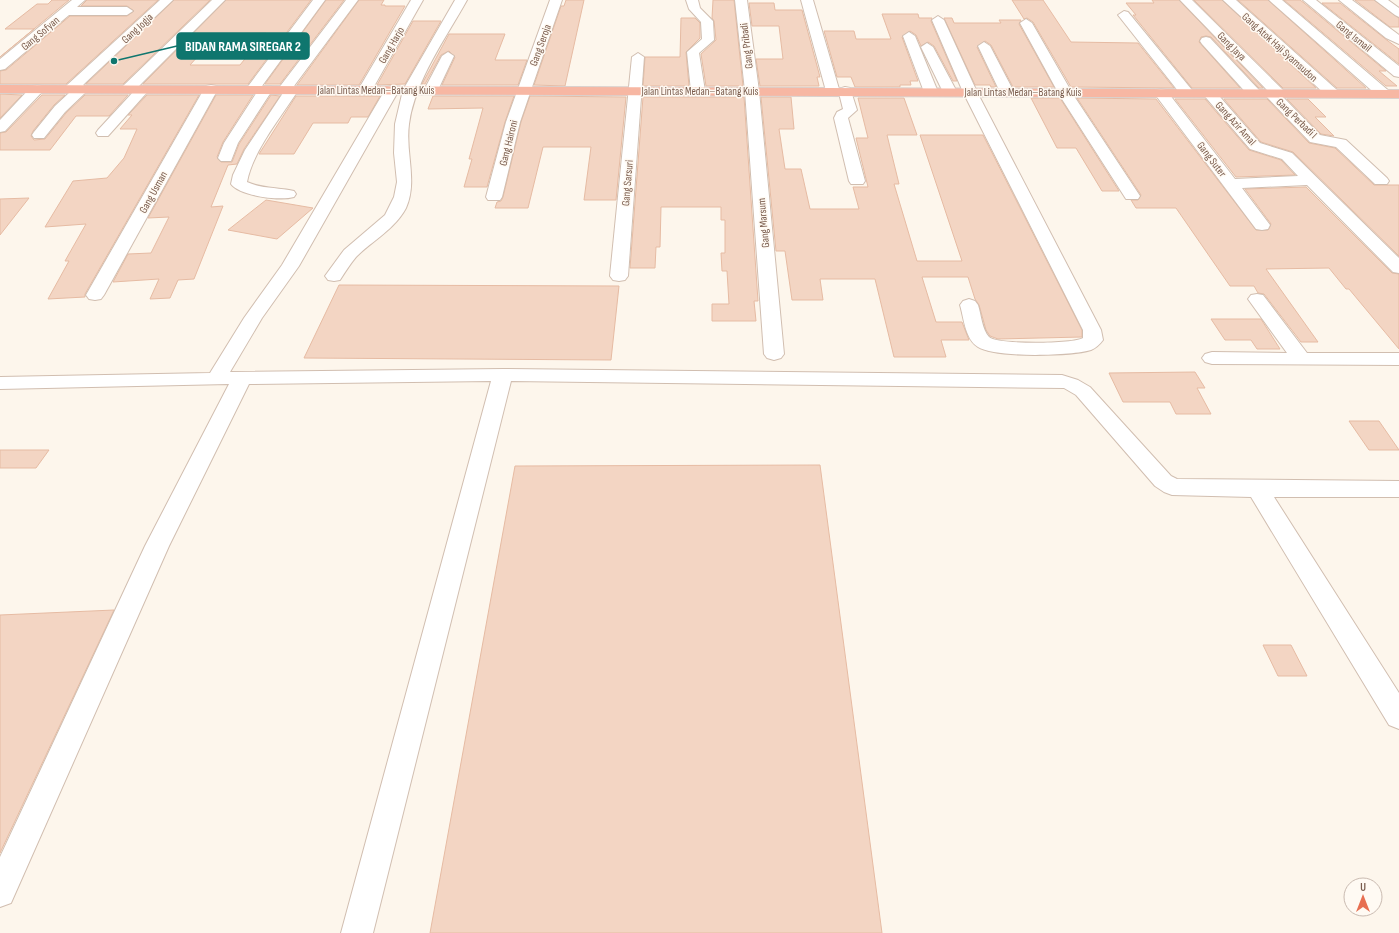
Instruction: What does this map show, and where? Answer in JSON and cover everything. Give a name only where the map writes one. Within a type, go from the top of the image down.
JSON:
[{"type":"highway","name":"Jalan Lintas Medan–Batang Kuis","points":[[0,89],[635,90],[1399,94]]},
{"type":"street","name":"Gang Sofyan","points":[[0,66],[79,0]]},
{"type":"street","points":[[94,11],[106,0]]},
{"type":"street","name":"Gang Jogja","points":[[39,135],[76,89],[167,0]]},
{"type":"street","points":[[128,89],[219,0]]},
{"type":"street","points":[[226,158],[231,143],[259,89],[306,17],[319,0]]},
{"type":"street","points":[[288,194],[261,193],[247,188],[240,184],[239,176],[288,89],[352,0]]},
{"type":"street","name":"Gang Harjo","points":[[365,90],[417,0]]},
{"type":"street","points":[[334,276],[350,254],[391,218],[400,203],[406,175],[401,153],[402,124],[410,90],[461,0]]},
{"type":"street","name":"Gang Seroja","points":[[523,90],[556,0]]},
{"type":"street","points":[[692,0],[694,9],[707,21],[708,40],[692,52],[698,91]]},
{"type":"street","name":"Gang Pribadi","points":[[740,0],[752,91]]},
{"type":"street","points":[[807,0],[839,91],[850,110],[842,115],[841,118],[857,181]]},
{"type":"street","name":"Gang Jaya","points":[[1186,0],[1274,93]]},
{"type":"street","name":"Gang Atok Haji Syamsudon","points":[[1229,0],[1332,93]]},
{"type":"street","points":[[1275,0],[1384,94]]},
{"type":"street","name":"Gang Ismail","points":[[1309,0],[1399,73]]},
{"type":"street","points":[[1345,0],[1390,35],[1399,40]]},
{"type":"street","points":[[1382,0],[1399,12]]},
{"type":"street","points":[[65,11],[127,11]]},
{"type":"street","points":[[1124,15],[1187,93]]},
{"type":"street","points":[[306,17],[339,17]]},
{"type":"street","points":[[938,20],[970,92],[1092,330],[1093,340],[1086,345],[1019,348],[995,347],[984,344],[980,338],[969,305]]},
{"type":"street","points":[[1026,23],[1066,92],[1132,196]]},
{"type":"street","points":[[1200,34],[1254,93]]},
{"type":"street","points":[[909,36],[931,92]]},
{"type":"street","points":[[984,46],[1007,92]]},
{"type":"street","points":[[927,47],[950,92]]},
{"type":"street","points":[[431,90],[448,56]]},
{"type":"street","name":"Gang Sarsuri","points":[[619,276],[638,57]]},
{"type":"street","points":[[0,128],[37,89]]},
{"type":"street","points":[[103,133],[143,89]]},
{"type":"street","name":"Gang Usman","points":[[95,295],[211,89]]},
{"type":"street","points":[[216,379],[253,318],[294,260],[392,90]]},
{"type":"street","name":"Gang Haironi","points":[[494,197],[513,122],[523,90]]},
{"type":"street","name":"Gang Marsum","points":[[752,91],[774,354]]},
{"type":"street","name":"Gang Suter","points":[[1161,93],[1262,226]]},
{"type":"street","name":"Gang Azir Amal","points":[[1209,93],[1255,146],[1287,156],[1312,180]]},
{"type":"street","name":"Gang Perbadi I","points":[[1274,93],[1315,139],[1341,143],[1381,181]]},
{"type":"street","points":[[1231,184],[1312,180],[1399,268]]},
{"type":"street","points":[[1257,299],[1301,358]]},
{"type":"street","points":[[1212,358],[1399,359]]},
{"type":"street","points":[[3,387],[242,378],[503,375],[1062,381],[1083,391],[1163,481],[1172,487],[1258,489],[1399,489]]},
{"type":"street","points":[[357,933],[503,375]]},
{"type":"street","points":[[0,892],[157,546],[242,378]]},
{"type":"street","points":[[1258,489],[1399,717]]},
{"type":"building","points":[[52,0],[69,0],[34,29],[5,29],[37,4],[48,4]]},
{"type":"building","points":[[87,0],[158,0],[66,84],[0,84],[0,71],[6,70],[70,16],[127,16],[134,11],[127,6],[81,6]]},
{"type":"building","points":[[174,0],[210,0],[123,84],[86,84]]},
{"type":"building","points":[[226,0],[311,0],[248,84],[143,84]],"holes":[[[266,33],[240,65],[190,65],[218,34]]]},
{"type":"building","points":[[326,0],[344,0],[280,84],[265,84]]},
{"type":"building","points":[[359,0],[384,0],[381,5],[405,6],[359,85],[297,85]]},
{"type":"building","points":[[566,0],[584,0],[565,86],[534,85],[561,6],[564,6]]},
{"type":"building","points":[[713,0],[734,0],[743,86],[706,86],[701,54],[716,40],[714,21],[712,18]]},
{"type":"building","points":[[1012,0],[1043,0],[1071,42],[1138,43],[1174,88],[1071,87],[1033,22],[1027,18],[1024,19]]},
{"type":"building","points":[[1152,0],[1179,0],[1263,88],[1259,88],[1211,37],[1206,36],[1201,37],[1199,42],[1240,88],[1192,88],[1133,15],[1136,15],[1126,3],[1154,3]]},
{"type":"building","points":[[1194,0],[1222,0],[1316,88],[1283,88]]},
{"type":"building","points":[[1238,0],[1268,0],[1366,88],[1337,88]]},
{"type":"building","points":[[1284,0],[1300,0],[1304,3],[1386,71],[1379,71],[1397,86],[1386,86]]},
{"type":"building","points":[[1355,0],[1374,0],[1399,18],[1399,27],[1390,27]]},
{"type":"building","points":[[749,3],[774,3],[775,10],[802,10],[820,77],[817,77],[819,86],[760,86],[756,59],[783,59],[779,26],[752,26]]},
{"type":"building","points":[[1322,3],[1340,3],[1399,49],[1399,64]]},
{"type":"building","points":[[882,14],[918,14],[919,18],[932,18],[931,21],[957,81],[953,81],[934,46],[928,42],[921,46],[916,35],[910,31],[902,37],[918,81],[910,81],[911,85],[900,85],[900,87],[855,87],[851,77],[837,77],[824,31],[854,31],[856,39],[891,39]]},
{"type":"building","points":[[681,18],[695,18],[700,23],[700,38],[686,52],[689,86],[643,86],[645,57],[680,57]]},
{"type":"building","points":[[944,18],[952,18],[954,23],[1001,23],[999,20],[1021,20],[1019,24],[1054,87],[1013,87],[991,45],[985,41],[977,47],[996,87],[991,87],[990,85],[975,85]]},
{"type":"building","points":[[413,21],[441,21],[405,84],[377,85]]},
{"type":"building","points":[[449,34],[505,34],[495,60],[527,60],[518,85],[442,85],[455,57],[449,51],[441,55],[425,84],[422,84]]},
{"type":"building","points":[[0,94],[22,95],[0,118]]},
{"type":"building","points":[[42,95],[65,95],[54,105],[33,131],[31,136],[34,140],[45,139],[66,113],[85,95],[128,95],[109,116],[76,116],[50,150],[0,150],[0,133],[6,132]]},
{"type":"building","points":[[147,95],[199,95],[85,294],[85,297],[48,299],[69,261],[65,261],[86,224],[45,227],[73,181],[107,178],[124,158],[137,129],[120,129],[132,115],[128,115]]},
{"type":"building","points":[[216,95],[253,95],[223,142],[217,157],[221,162],[232,162],[239,144],[271,95],[280,96],[244,149],[237,164],[228,165],[211,207],[223,206],[194,279],[178,280],[170,298],[150,299],[159,279],[113,282],[128,254],[151,253],[169,217],[148,218]]},
{"type":"building","points":[[296,96],[380,96],[368,117],[351,117],[348,123],[313,123],[294,154],[259,154]]},
{"type":"building","points":[[433,96],[514,96],[505,122],[487,187],[464,187],[472,159],[469,159],[483,108],[428,109]]},
{"type":"building","points":[[530,96],[626,97],[616,200],[584,200],[591,147],[543,147],[528,208],[495,208],[497,202],[501,201],[503,197],[521,122]]},
{"type":"building","points":[[643,97],[744,97],[758,301],[754,301],[756,321],[712,321],[712,304],[729,304],[727,271],[722,271],[721,253],[725,253],[725,220],[721,220],[721,207],[661,207],[660,247],[656,247],[655,268],[630,268]]},
{"type":"building","points":[[761,97],[791,97],[794,129],[779,129],[785,169],[801,169],[810,209],[859,209],[853,187],[868,187],[856,138],[868,138],[858,98],[904,98],[917,135],[887,135],[899,184],[894,184],[917,261],[962,261],[920,135],[983,135],[1082,330],[1082,337],[998,339],[990,336],[986,330],[979,305],[975,299],[968,277],[922,277],[936,322],[962,322],[969,340],[941,340],[946,357],[894,357],[875,279],[820,279],[823,300],[792,300],[785,251],[776,251]]},
{"type":"building","points":[[1031,98],[1060,98],[1119,191],[1102,191],[1076,148],[1057,148]]},
{"type":"building","points":[[1077,98],[1156,99],[1256,230],[1268,230],[1271,224],[1245,189],[1306,187],[1392,273],[1399,274],[1399,349],[1349,289],[1346,289],[1329,268],[1266,269],[1318,342],[1301,342],[1264,294],[1258,293],[1254,286],[1230,286],[1176,208],[1136,208],[1131,200],[1138,200],[1141,195]]},
{"type":"building","points":[[1175,99],[1205,99],[1249,150],[1281,160],[1295,175],[1236,177]]},
{"type":"building","points":[[1224,99],[1267,99],[1309,143],[1335,148],[1374,185],[1399,185],[1399,256],[1293,152],[1261,142]]},
{"type":"building","points":[[1287,99],[1308,99],[1326,117],[1315,117],[1334,136],[1321,134]]},
{"type":"building","points":[[29,198],[0,235],[0,199]]},
{"type":"building","points":[[266,200],[313,208],[277,239],[228,230]]},
{"type":"building","points":[[339,285],[619,286],[611,360],[304,358]]},
{"type":"building","points":[[1211,319],[1261,319],[1280,349],[1257,349],[1251,340],[1225,340]]},
{"type":"building","points":[[1195,372],[1205,388],[1197,388],[1211,414],[1176,414],[1170,402],[1123,402],[1109,373]]},
{"type":"building","points":[[1349,421],[1379,421],[1399,450],[1369,450]]},
{"type":"building","points":[[0,450],[49,450],[36,468],[0,468]]},
{"type":"building","points":[[820,465],[882,933],[430,933],[515,466]]},
{"type":"building","points":[[114,610],[0,853],[0,615]]},
{"type":"building","points":[[1263,645],[1291,645],[1307,676],[1278,676]]},
{"type":"place","name":"BIDAN RAMA SIREGAR 2","points":[[114,61]]}]
